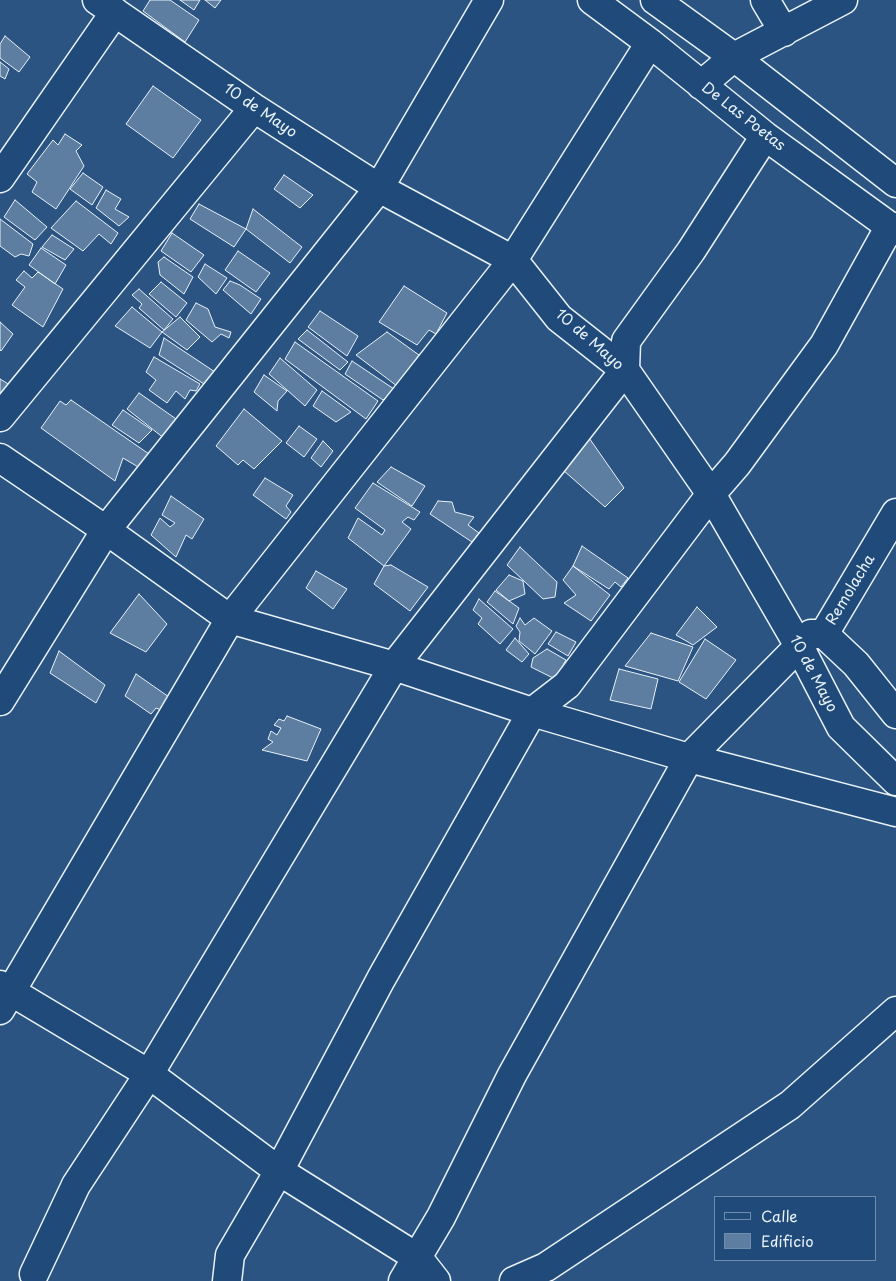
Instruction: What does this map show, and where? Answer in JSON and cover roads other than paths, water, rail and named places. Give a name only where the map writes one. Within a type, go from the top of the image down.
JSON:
[{"type":"street","points":[[0,702],[106,530],[379,188],[488,0]]},
{"type":"street","name":"De Las Poetas","points":[[592,0],[650,43],[765,136],[893,228]]},
{"type":"street","points":[[655,0],[734,58],[896,183]]},
{"type":"street","points":[[765,0],[784,32]]},
{"type":"street","points":[[701,85],[734,58],[843,0]]},
{"type":"street","points":[[0,178],[106,6]]},
{"type":"street","name":"10 de Mayo","points":[[106,6],[254,108],[379,188],[513,260],[559,318],[624,370],[712,494],[799,646],[841,727],[896,780]]},
{"type":"street","points":[[436,1281],[418,1258],[279,1171],[149,1074],[3,996],[230,620],[513,260],[650,43]]},
{"type":"street","points":[[0,417],[254,108]]},
{"type":"street","points":[[34,1274],[76,1185],[149,1074],[394,666],[624,370],[626,341],[691,251],[765,136]]},
{"type":"street","points":[[227,1281],[230,1255],[279,1171],[381,979],[532,712],[567,685],[712,494],[737,464],[824,346],[893,228]]},
{"type":"street","points":[[0,458],[106,530],[230,620],[394,666],[532,712],[689,758],[896,812]]},
{"type":"street","name":"Remolacha","points":[[403,1281],[418,1258],[512,1075],[689,758],[811,634],[824,634],[896,513]]},
{"type":"street","points":[[824,634],[856,664],[896,714]]},
{"type":"street","points":[[514,1281],[546,1267],[790,1105],[896,1011]]}]
